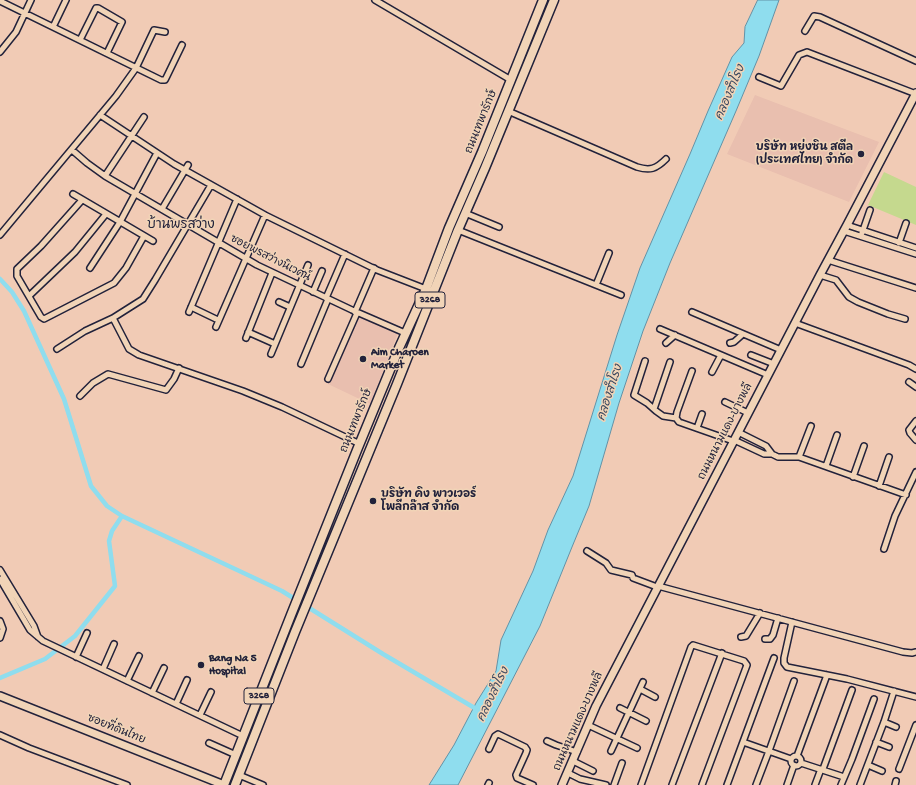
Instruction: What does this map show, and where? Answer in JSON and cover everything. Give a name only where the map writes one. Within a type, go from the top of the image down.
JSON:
[{"type":"main road","name":"ถนนเทพารักษ์","points":[[224,785],[294,606],[405,333],[426,289],[543,0]]},
{"type":"main road","name":"ถนนเทพารักษ์","points":[[235,785],[304,610],[458,230],[554,0]]},
{"type":"main road","name":"ถนนหนามแดง-บางพลี","points":[[562,785],[596,706],[820,274],[846,228],[916,94]]},
{"type":"main road","name":"ซอยที่ดินไทย","points":[[0,696],[224,785]]},
{"type":"street","points":[[1,48],[16,32],[31,0]]},
{"type":"street","points":[[53,27],[66,0]]},
{"type":"street","points":[[375,0],[511,80]]},
{"type":"street","points":[[0,1],[161,80],[165,80],[182,45]]},
{"type":"street","points":[[80,40],[96,8],[98,8],[122,22],[107,53]]},
{"type":"street","points":[[805,31],[814,16],[820,17],[916,61]]},
{"type":"street","points":[[0,235],[116,96],[136,68],[154,30],[165,32]]},
{"type":"street","points":[[759,77],[781,86],[799,55],[807,52],[916,94]]},
{"type":"street","points":[[508,111],[637,167],[647,169],[657,168],[666,159]]},
{"type":"street","points":[[100,115],[185,170],[265,215],[374,268],[426,289]]},
{"type":"street","points":[[106,176],[144,117]]},
{"type":"street","name":"ซอยพรสว่างนิเวศน์","points":[[72,150],[87,163],[106,176],[187,225],[272,273],[405,333]]},
{"type":"street","points":[[90,268],[120,222],[134,193],[157,153]]},
{"type":"street","points":[[162,209],[188,165]]},
{"type":"street","points":[[57,349],[85,331],[113,318],[143,299],[211,185]]},
{"type":"street","points":[[72,194],[153,241]]},
{"type":"street","points":[[218,320],[190,310],[237,199]]},
{"type":"street","points":[[82,200],[41,246],[17,269],[17,276],[41,317],[44,319],[114,283],[126,268],[144,236]]},
{"type":"street","points":[[862,233],[870,210]]},
{"type":"street","points":[[465,213],[499,227]]},
{"type":"street","points":[[30,296],[75,252],[106,214]]},
{"type":"street","points":[[216,326],[265,215]]},
{"type":"street","points":[[899,243],[906,223]]},
{"type":"street","points":[[846,228],[916,248]]},
{"type":"street","points":[[458,230],[621,295]]},
{"type":"street","points":[[862,233],[916,254]]},
{"type":"street","points":[[596,285],[609,253]]},
{"type":"street","points":[[301,364],[345,254]]},
{"type":"street","points":[[828,260],[916,288]]},
{"type":"street","points":[[271,354],[308,265]]},
{"type":"street","points":[[328,379],[374,268]]},
{"type":"street","points":[[313,292],[322,271]]},
{"type":"street","points":[[246,338],[272,273]]},
{"type":"street","points":[[820,274],[836,280],[849,297],[858,302],[905,319]]},
{"type":"street","points":[[279,302],[290,307]]},
{"type":"street","points":[[692,312],[781,350]]},
{"type":"street","points":[[113,318],[129,349],[282,407],[360,444]]},
{"type":"street","points":[[795,323],[909,365],[916,369]]},
{"type":"street","points":[[660,329],[768,375]]},
{"type":"street","points":[[248,332],[274,344]]},
{"type":"street","points":[[730,343],[734,342],[743,334]]},
{"type":"street","points":[[666,343],[675,335]]},
{"type":"street","points":[[751,354],[774,364]]},
{"type":"street","points":[[712,372],[721,355]]},
{"type":"street","points":[[645,361],[634,395],[663,416],[676,418],[679,422],[734,441],[764,454],[772,454]]},
{"type":"street","points":[[654,409],[670,362]]},
{"type":"street","points":[[80,396],[93,384],[108,374],[166,390],[174,379],[179,368]]},
{"type":"street","points":[[676,418],[692,370]]},
{"type":"street","points":[[909,382],[916,387]]},
{"type":"street","points":[[725,402],[748,414]]},
{"type":"street","points":[[697,428],[702,414]]},
{"type":"street","points":[[916,421],[909,430],[916,440]]},
{"type":"street","points":[[799,457],[810,426]]},
{"type":"street","points":[[738,432],[766,446],[772,454],[778,457],[799,457],[906,495]]},
{"type":"street","points":[[826,466],[837,435]]},
{"type":"street","points":[[853,477],[864,446]]},
{"type":"street","points":[[879,486],[889,457]]},
{"type":"street","points":[[884,549],[895,516],[916,472]]},
{"type":"street","points":[[587,551],[606,563],[611,570],[632,575],[634,578],[658,587],[903,652],[916,652]]},
{"type":"street","points":[[0,570],[16,602]]},
{"type":"street","points":[[0,579],[34,626],[38,637],[54,647],[243,736]]},
{"type":"street","points":[[741,637],[746,636],[749,633],[760,613]]},
{"type":"street","points":[[765,639],[770,639],[774,635],[778,618]]},
{"type":"street","points":[[0,621],[4,629],[0,638]]},
{"type":"street","points":[[792,622],[784,658],[784,664],[787,667],[864,682],[916,697]]},
{"type":"street","points":[[76,657],[87,633]]},
{"type":"street","points":[[103,669],[114,644]]},
{"type":"street","points":[[641,785],[691,647],[696,645],[744,661],[747,665],[702,785]]},
{"type":"street","points":[[672,785],[722,653]]},
{"type":"street","points":[[127,681],[139,656]]},
{"type":"street","points":[[727,785],[774,658]]},
{"type":"street","points":[[152,693],[164,668]]},
{"type":"street","points":[[743,742],[791,759],[797,756],[827,675]]},
{"type":"street","points":[[176,704],[187,680]]},
{"type":"street","points":[[756,785],[794,681]]},
{"type":"street","points":[[611,751],[643,682]]},
{"type":"street","points":[[640,689],[655,698]]},
{"type":"street","points":[[815,785],[852,690]]},
{"type":"street","points":[[860,785],[894,691]]},
{"type":"street","points":[[200,715],[211,692]]},
{"type":"street","points":[[841,785],[874,699]]},
{"type":"street","points":[[620,708],[646,721]]},
{"type":"street","points":[[884,722],[896,726]]},
{"type":"street","points":[[588,725],[637,748]]},
{"type":"street","points":[[899,769],[913,740],[916,725]]},
{"type":"street","points":[[489,749],[495,736],[498,734],[525,747],[527,750],[516,775],[520,781],[534,785]]},
{"type":"street","points":[[0,735],[29,748],[127,785]]},
{"type":"street","points":[[548,740],[556,745],[577,752]]},
{"type":"street","points":[[876,742],[888,747]]},
{"type":"street","points":[[209,743],[236,755]]},
{"type":"street","points":[[797,756],[801,763]]},
{"type":"street","points":[[787,785],[794,766],[791,759]]},
{"type":"street","points":[[573,761],[593,771]]},
{"type":"street","points":[[614,785],[622,763]]},
{"type":"street","points":[[794,766],[801,763],[844,777]]},
{"type":"street","points":[[868,765],[882,770]]},
{"type":"street","points":[[568,773],[580,779],[606,785]]},
{"type":"street","points":[[239,775],[262,785]]},
{"type":"shaded area","points":[[755,95],[879,142],[849,202],[727,154]]},
{"type":"shaded area","name":"Aim Charoen Market","points":[[356,316],[398,333],[370,404],[328,384]]},
{"type":"green space","points":[[884,172],[916,187],[916,225],[868,205]]},
{"type":"water","name":"คลองสำโรง","points":[[758,0],[779,0],[759,56],[670,263],[643,331],[619,403],[589,506],[540,626],[458,785],[429,785],[454,745],[476,703],[496,671],[501,640],[533,571],[548,530],[573,476],[617,335],[640,268],[732,57],[744,43],[745,27]]},
{"type":"waterway","name":"คลองสำโรง","points":[[0,279],[12,292],[24,311],[64,399],[91,486],[107,506],[122,516],[282,591],[383,654],[478,710]]},
{"type":"waterway","points":[[0,678],[45,659],[75,636],[115,586],[109,541],[112,531],[122,516]]},
{"type":"place","name":"บริษัท หย่งซิน สตีล (ประเทศไทย) จํากัด","points":[[861,154]]},
{"type":"place","name":"Aim Charoen Market","points":[[363,359]]},
{"type":"place","name":"บริษัท คิง พาวเวอร์ โพลีกล๊าส จำกัด","points":[[373,501]]},
{"type":"place","name":"Bang Na 5 Hospital","points":[[201,665]]},
{"type":"district","name":"บ้านพรสว่าง","points":[[181,226]]}]
